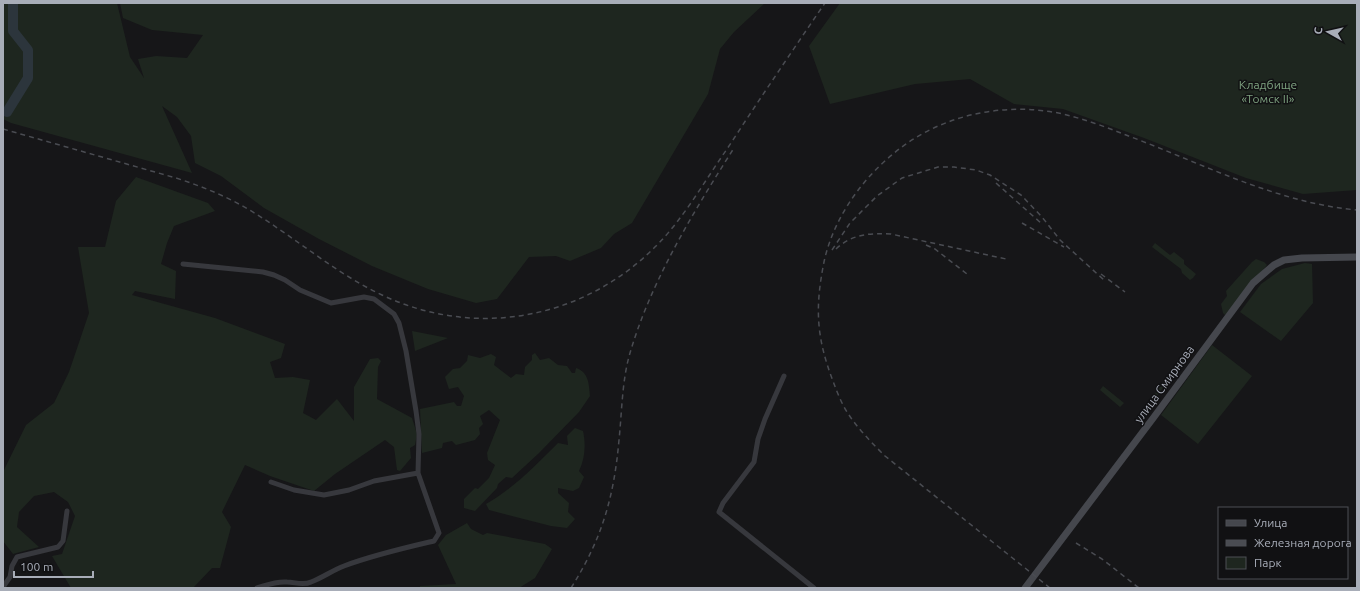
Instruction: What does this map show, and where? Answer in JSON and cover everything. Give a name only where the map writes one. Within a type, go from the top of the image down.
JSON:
[{"type":"main road","name":"улица Смирнова","points":[[1025,588],[1253,283],[1274,265],[1284,260],[1302,258],[1357,257]]},
{"type":"street","points":[[183,264],[263,272],[285,280],[300,290],[331,303],[364,297],[374,299],[394,314],[399,323],[406,351],[419,434],[418,473],[439,533],[434,541],[374,556],[327,573],[312,582],[303,584],[285,582],[272,583],[257,588]]},
{"type":"street","points":[[784,376],[758,439],[754,462],[723,503],[719,512],[814,588]]},
{"type":"street","points":[[271,482],[294,490],[324,495],[349,490],[374,481],[418,473]]},
{"type":"street","points":[[3,587],[10,577],[12,566],[17,557],[58,547],[61,544],[63,541],[68,511]]},
{"type":"green space","points":[[3,3],[117,3],[130,57],[144,78],[138,59],[156,56],[187,58],[203,35],[152,30],[123,18],[120,3],[765,3],[734,32],[720,49],[708,94],[632,223],[614,234],[601,248],[570,261],[556,256],[529,257],[497,299],[476,303],[428,289],[372,266],[319,239],[264,208],[221,176],[195,163],[191,136],[177,117],[162,106],[192,173],[11,123],[3,119]]},
{"type":"green space","name":"Кладбище «Томск II»","points":[[840,3],[1357,3],[1357,190],[1303,194],[1246,178],[1144,138],[1063,109],[1014,104],[970,79],[915,84],[830,104],[809,46]]},
{"type":"green space","points":[[136,177],[208,203],[215,211],[174,226],[161,264],[176,271],[175,299],[135,291],[132,295],[215,318],[285,344],[281,358],[270,362],[275,378],[293,377],[310,380],[303,413],[316,420],[337,399],[354,421],[354,387],[370,359],[378,358],[381,361],[378,367],[377,399],[412,418],[417,434],[415,445],[410,448],[411,458],[400,471],[397,470],[394,447],[385,440],[335,474],[314,491],[270,476],[245,465],[222,512],[231,527],[220,568],[212,568],[193,588],[71,588],[52,556],[62,554],[75,516],[68,502],[54,492],[34,496],[19,512],[17,527],[39,547],[13,554],[3,541],[3,472],[26,425],[54,403],[69,372],[89,313],[78,247],[105,247],[116,201]]},
{"type":"green space","points":[[1155,243],[1170,255],[1174,252],[1184,260],[1184,264],[1196,274],[1193,278],[1190,280],[1182,273],[1181,269],[1152,247]]},
{"type":"green space","points":[[1256,259],[1267,265],[1239,301],[1225,315],[1221,304],[1227,296],[1226,291]]},
{"type":"green space","points":[[1305,263],[1312,264],[1313,303],[1281,341],[1240,312],[1261,284],[1282,269]]},
{"type":"green space","points":[[412,331],[448,338],[415,351]]},
{"type":"green space","points":[[1212,345],[1252,376],[1198,444],[1161,415]]},
{"type":"green space","points":[[535,353],[540,360],[549,358],[558,365],[567,366],[572,373],[575,373],[576,368],[584,373],[588,379],[590,396],[579,412],[539,453],[512,478],[506,477],[498,484],[497,488],[475,511],[464,508],[464,499],[475,488],[478,489],[489,478],[495,465],[488,460],[487,453],[500,420],[489,410],[480,416],[483,424],[479,428],[480,434],[475,440],[456,445],[452,441],[443,443],[442,448],[422,453],[420,409],[454,402],[457,406],[461,406],[464,396],[458,387],[449,389],[445,377],[453,369],[460,368],[467,361],[468,355],[480,358],[491,354],[496,357],[494,365],[511,378],[516,374],[524,375],[525,367],[532,360],[532,355]]},
{"type":"green space","points":[[1172,371],[1174,373],[1147,409],[1145,407]]},
{"type":"green space","points":[[1103,386],[1124,403],[1120,407],[1100,390]]},
{"type":"green space","points":[[575,428],[583,431],[584,436],[584,456],[579,471],[584,477],[579,488],[573,491],[558,488],[558,493],[569,503],[568,512],[575,519],[567,528],[551,526],[489,510],[486,504],[515,484],[558,443],[568,445],[567,436]]},
{"type":"green space","points":[[467,523],[471,529],[483,535],[487,533],[545,544],[552,549],[535,578],[519,588],[420,588],[420,586],[456,584],[438,545],[446,535]]},
{"type":"waterway","points":[[7,112],[28,78],[28,50],[13,31],[13,3]]},
{"type":"railway","points":[[3,129],[176,178],[217,193],[272,224],[333,267],[365,287],[417,309],[454,316],[490,318],[526,315],[562,306],[595,291],[627,271],[656,246],[676,224],[825,3]]},
{"type":"railway","points":[[1050,588],[885,456],[857,426],[842,403],[827,365],[820,336],[818,308],[819,293],[828,246],[841,216],[859,189],[893,154],[931,129],[973,114],[1018,109],[1041,110],[1079,118],[1111,129],[1269,191],[1327,206],[1357,210]]},
{"type":"railway","points":[[571,588],[591,552],[605,517],[610,499],[617,461],[627,363],[649,299],[689,222],[734,148]]},
{"type":"railway","points":[[832,250],[850,223],[877,196],[902,178],[938,167],[954,167],[976,170],[990,175],[1021,195],[1042,217],[1060,240],[1104,280]]},
{"type":"railway","points":[[996,183],[1042,224]]},
{"type":"railway","points":[[1022,223],[1064,247]]},
{"type":"railway","points":[[836,249],[848,240],[855,237],[868,234],[891,234],[1006,259]]},
{"type":"railway","points":[[926,245],[935,249],[967,274]]},
{"type":"railway","points":[[1101,274],[1125,292]]},
{"type":"railway","points":[[1076,543],[1102,559],[1139,588]]}]
